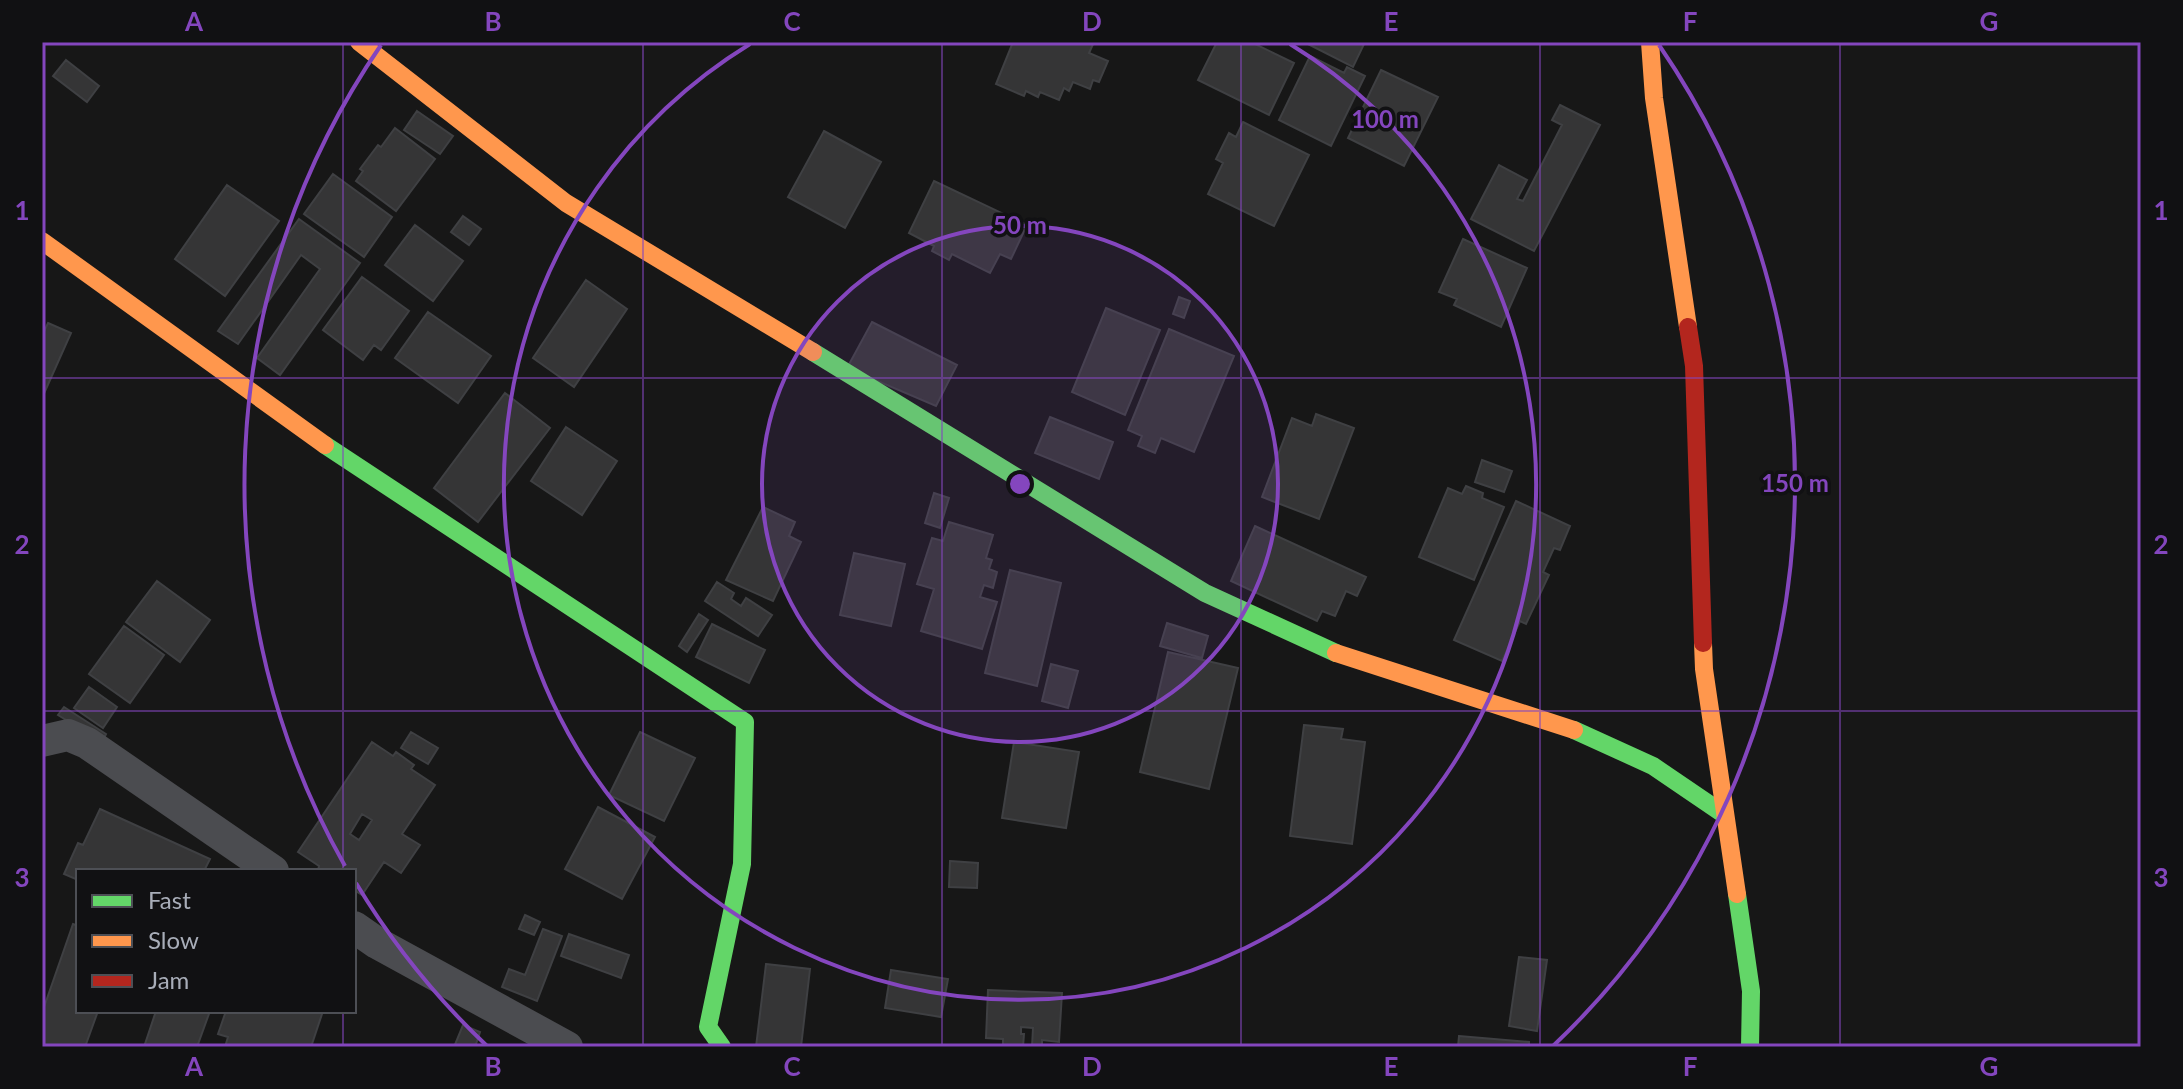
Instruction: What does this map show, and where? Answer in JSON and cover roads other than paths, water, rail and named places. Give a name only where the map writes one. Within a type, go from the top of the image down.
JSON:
[{"type":"street","points":[[359,42],[566,203],[1205,593],[1321,648],[1590,735],[1653,766],[1725,815]]},
{"type":"street","points":[[1650,42],[1654,98],[1694,366],[1704,669],[1751,991],[1750,1047]]},
{"type":"street","points":[[42,241],[343,458],[745,722],[742,864],[708,1027],[722,1047]]},
{"type":"street","points":[[42,741],[68,735],[87,743],[270,869]]},
{"type":"street","points":[[356,928],[377,943],[567,1047]]}]
